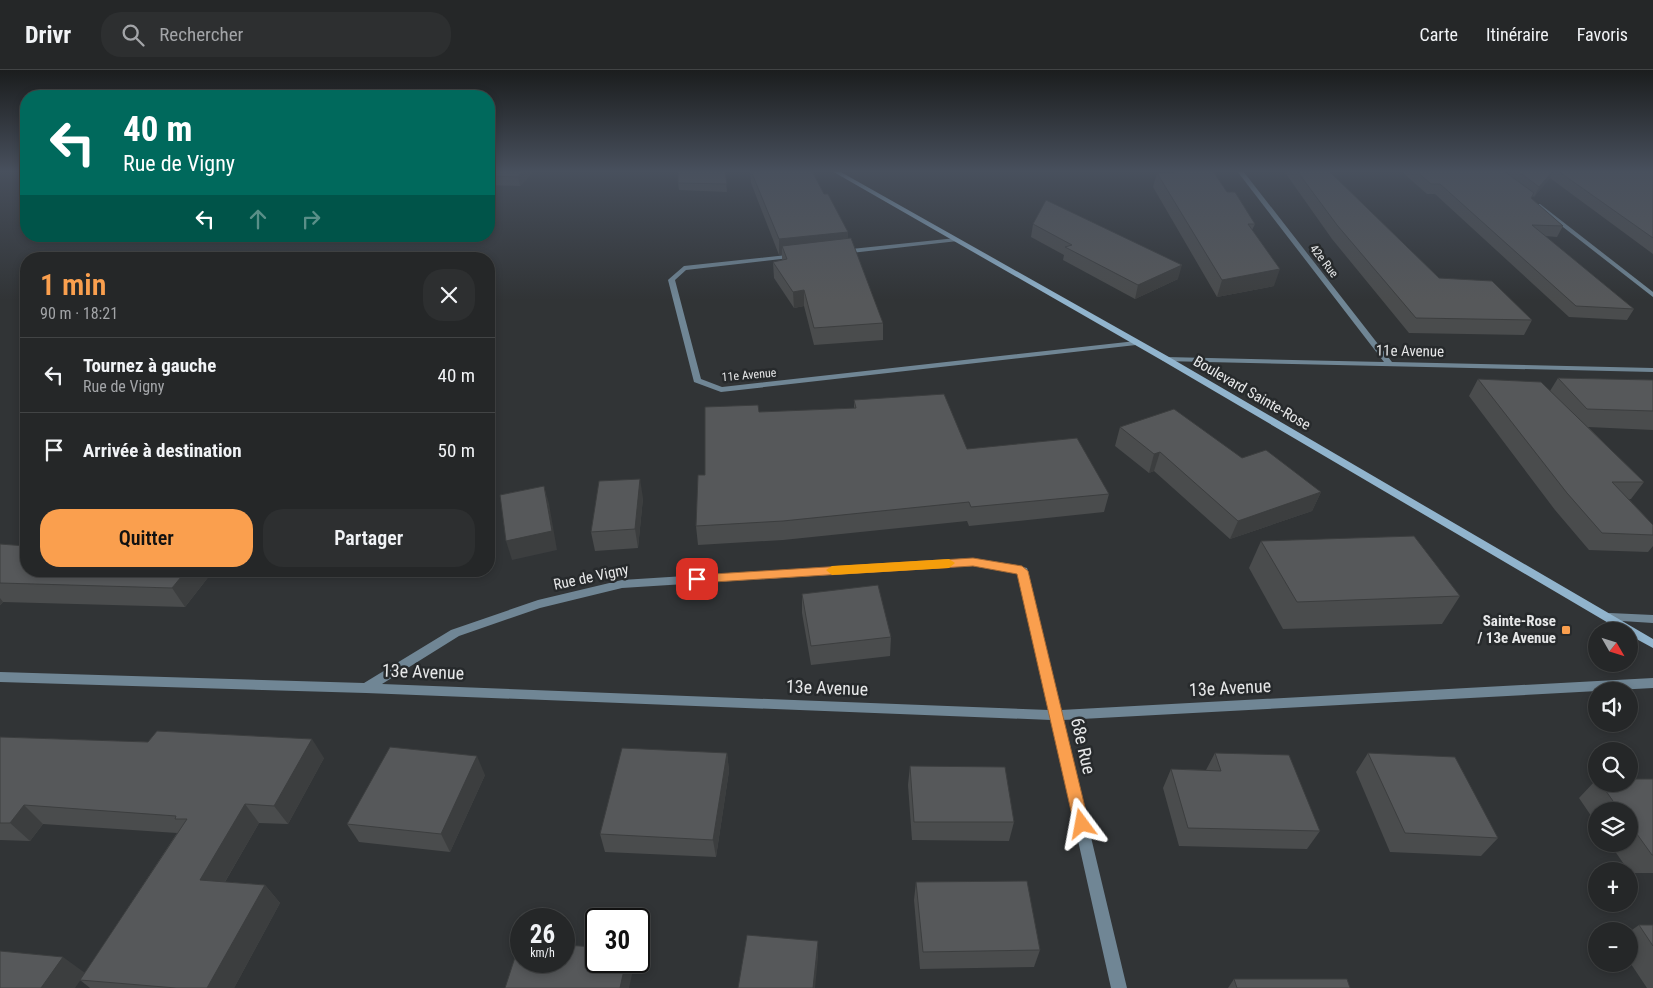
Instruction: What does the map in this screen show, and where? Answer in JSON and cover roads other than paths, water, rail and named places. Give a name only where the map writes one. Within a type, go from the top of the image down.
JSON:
[{"type":"street","name":"Boulevard Sainte-Rose","points":[[910,214],[1166,359],[1610,617],[1653,644]]},
{"type":"street","name":"42e Rue","points":[[1273,214],[1390,364]]},
{"type":"street","points":[[1550,214],[1653,295]]},
{"type":"street","points":[[830,253],[956,240]]},
{"type":"street","name":"11e Avenue","points":[[800,256],[684,268],[671,280],[697,380],[721,390],[1136,342]]},
{"type":"street","name":"11e Avenue","points":[[1166,359],[1653,370]]},
{"type":"street","name":"Rue de Vigny","points":[[366,688],[455,633],[538,604],[622,584],[973,562],[1022,571]]},
{"type":"street","name":"68e Rue","points":[[1022,571],[1119,988]]},
{"type":"street","points":[[1610,617],[1653,619]]},
{"type":"street","name":"13e Avenue","points":[[0,676],[366,688],[1057,715],[1653,683]]},
{"type":"place","name":"Sainte-Rose / 13e Avenue","points":[[1566,630]]}]
